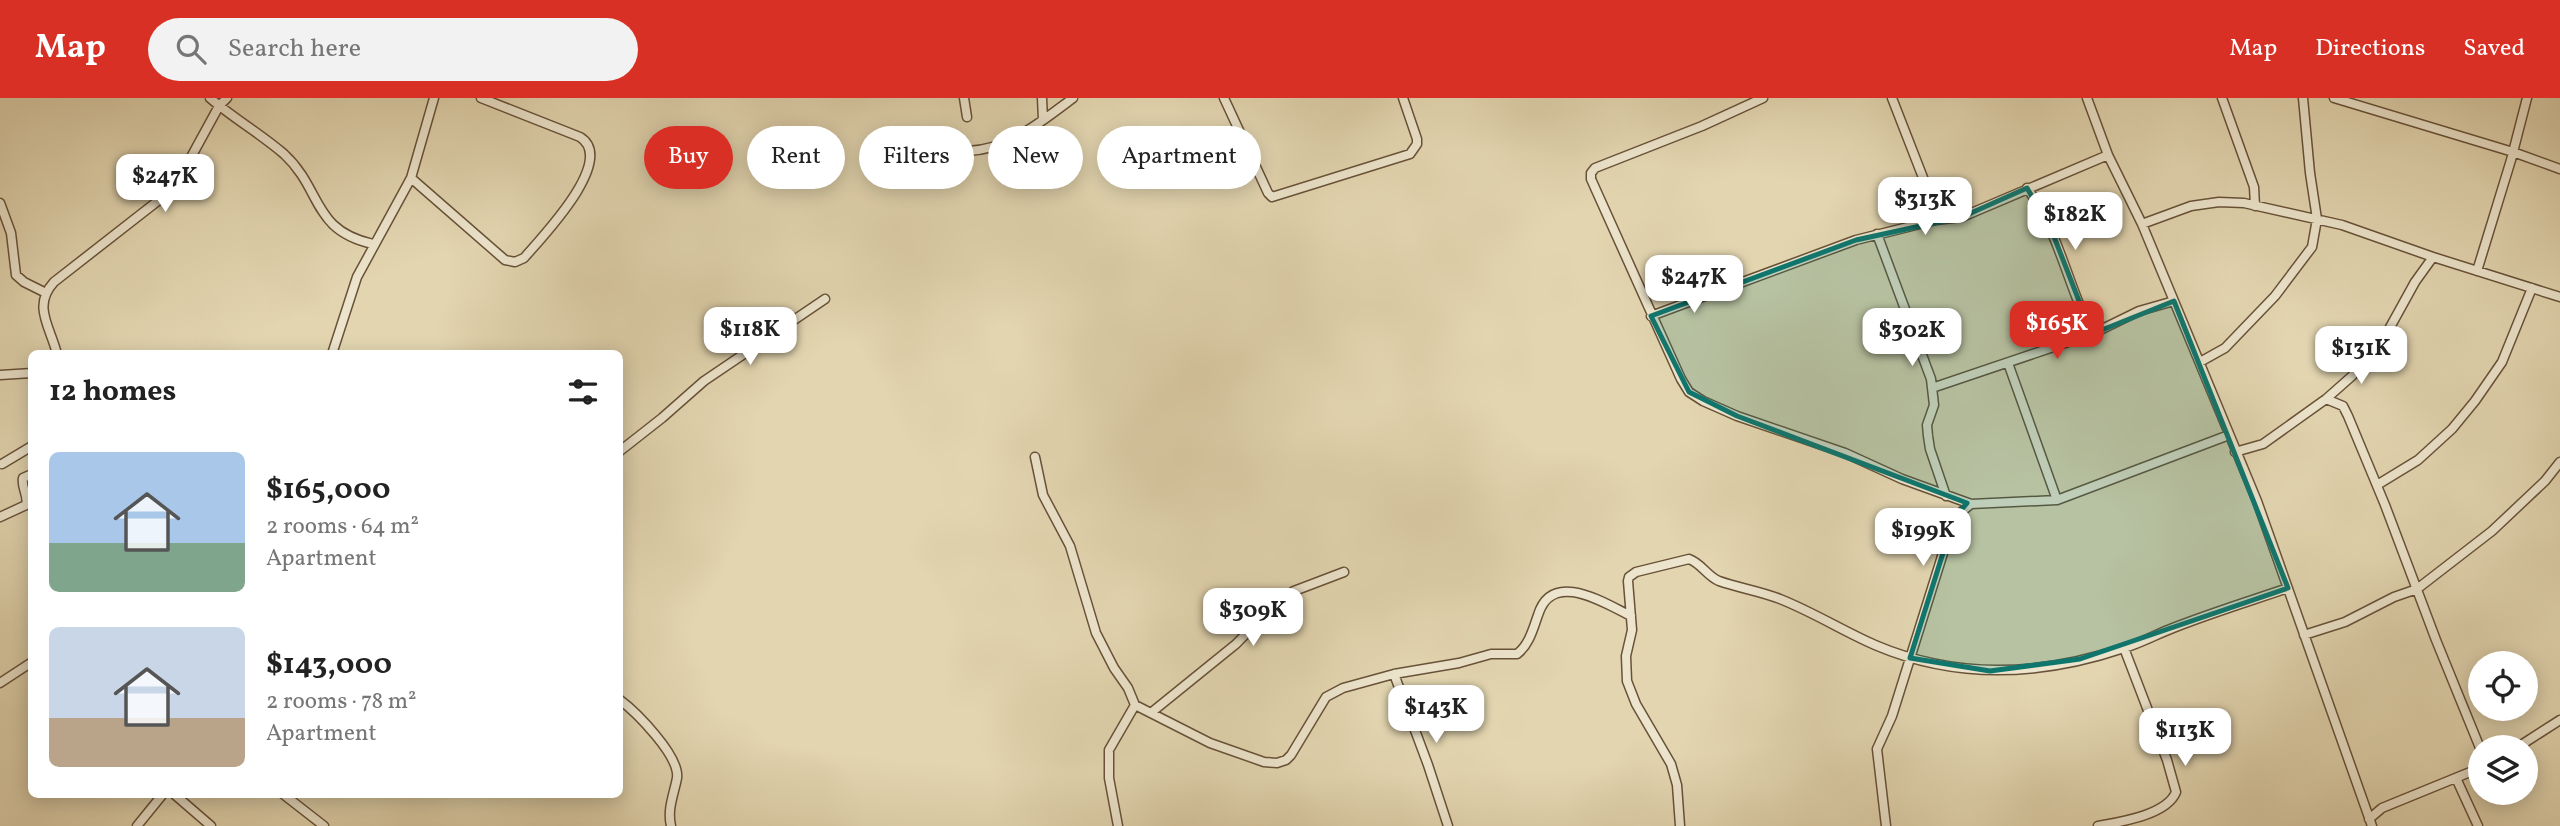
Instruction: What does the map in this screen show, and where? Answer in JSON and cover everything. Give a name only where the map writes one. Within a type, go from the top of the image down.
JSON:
[{"type":"street","points":[[210,98],[285,155],[296,167],[333,226],[354,240],[373,244]]},
{"type":"street","points":[[56,350],[42,306],[44,292],[168,193],[178,181],[219,106],[227,98]]},
{"type":"street","points":[[332,350],[346,304],[373,244],[411,178],[434,98]]},
{"type":"street","points":[[411,178],[505,260],[515,262],[524,258],[576,194],[588,168],[591,151],[589,144],[580,137],[481,98]]},
{"type":"street","points":[[964,98],[967,117]]},
{"type":"street","points":[[1042,98],[1043,120]]},
{"type":"street","points":[[974,151],[1007,142],[1073,98]]},
{"type":"street","points":[[1224,98],[1272,197],[1410,154],[1417,144],[1417,139],[1403,98]]},
{"type":"street","points":[[1763,98],[1740,102],[1702,126],[1595,168],[1591,173],[1591,179],[1651,316],[1689,392],[1737,416],[1845,453],[1902,480],[1971,504],[2057,500],[2229,435]]},
{"type":"street","points":[[1892,98],[1936,211],[1936,220]]},
{"type":"street","points":[[2087,98],[2108,155],[2142,224],[2257,501],[2370,822],[2382,808],[2468,773]]},
{"type":"street","points":[[2221,98],[2254,187],[2255,206]]},
{"type":"street","points":[[2200,362],[2225,348],[2275,296],[2312,247],[2317,219],[2309,173],[2303,98]]},
{"type":"street","points":[[2334,98],[2513,152],[2560,169]]},
{"type":"street","points":[[2477,271],[2527,98]]},
{"type":"street","points":[[1651,316],[1856,240],[1936,220],[1962,217],[2108,155]]},
{"type":"street","points":[[2027,188],[2042,208],[2092,334]]},
{"type":"street","points":[[2142,224],[2191,206],[2219,202],[2255,206],[2342,225],[2560,297]]},
{"type":"street","points":[[0,203],[10,233],[16,275],[44,292]]},
{"type":"street","points":[[1877,234],[1927,368],[1934,405],[1927,425],[1928,436],[1946,496]]},
{"type":"street","points":[[2235,453],[2263,444],[2326,399],[2352,376],[2388,331],[2415,282],[2433,257]]},
{"type":"street","points":[[2377,485],[2418,460],[2452,429],[2475,401],[2502,362],[2532,288]]},
{"type":"street","points":[[623,449],[704,381],[825,299]]},
{"type":"street","points":[[1932,388],[2092,334],[2139,311],[2174,301]]},
{"type":"street","points":[[2008,363],[2057,500]]},
{"type":"street","points":[[0,375],[28,373]]},
{"type":"street","points":[[2326,399],[2343,406],[2377,485],[2474,735]]},
{"type":"street","points":[[2,464],[28,448]]},
{"type":"street","points":[[1035,457],[1043,495],[1070,546],[1096,633],[1135,705],[1210,743],[1264,762],[1286,760],[1326,697],[1343,688],[1394,674],[1459,663],[1491,654],[1517,653],[1527,642],[1539,610],[1546,601],[1564,592],[1577,591],[1631,616]]},
{"type":"street","points":[[2304,635],[2345,622],[2394,597],[2417,589],[2492,531],[2560,462]]},
{"type":"street","points":[[0,517],[26,505],[22,482],[28,476]]},
{"type":"street","points":[[1886,826],[1877,749],[1892,716],[1954,518],[1971,504]]},
{"type":"street","points":[[1680,826],[1677,785],[1671,764],[1636,704],[1627,681],[1626,656],[1632,630],[1628,596],[1629,576],[1643,570],[1689,559],[1715,579],[1780,599],[1874,645],[1910,659],[1952,669],[1990,671],[2057,663],[2124,648],[2172,628],[2288,588]]},
{"type":"street","points":[[1152,712],[1236,644],[1278,601],[1294,591],[1344,572]]},
{"type":"street","points":[[2098,826],[2127,820],[2166,806],[2176,792],[2167,760],[2124,648]]},
{"type":"street","points":[[0,683],[28,665]]},
{"type":"street","points":[[1394,674],[1448,826]]},
{"type":"street","points":[[623,702],[655,736],[677,768],[670,807],[671,826]]},
{"type":"street","points":[[1118,826],[1109,778],[1109,750],[1135,705]]},
{"type":"street","points":[[2537,735],[2560,720]]},
{"type":"street","points":[[2456,778],[2478,826]]},
{"type":"street","points":[[137,826],[160,798]]},
{"type":"street","points":[[179,798],[211,826]]},
{"type":"street","points":[[288,798],[324,826]]},
{"type":"highlighted area","points":[[2027,188],[2051,229],[2092,334],[2174,301],[2288,588],[2080,659],[1990,671],[1910,658],[1954,518],[1967,503],[1737,416],[1689,392],[1651,316],[1856,240],[1962,217]]}]
